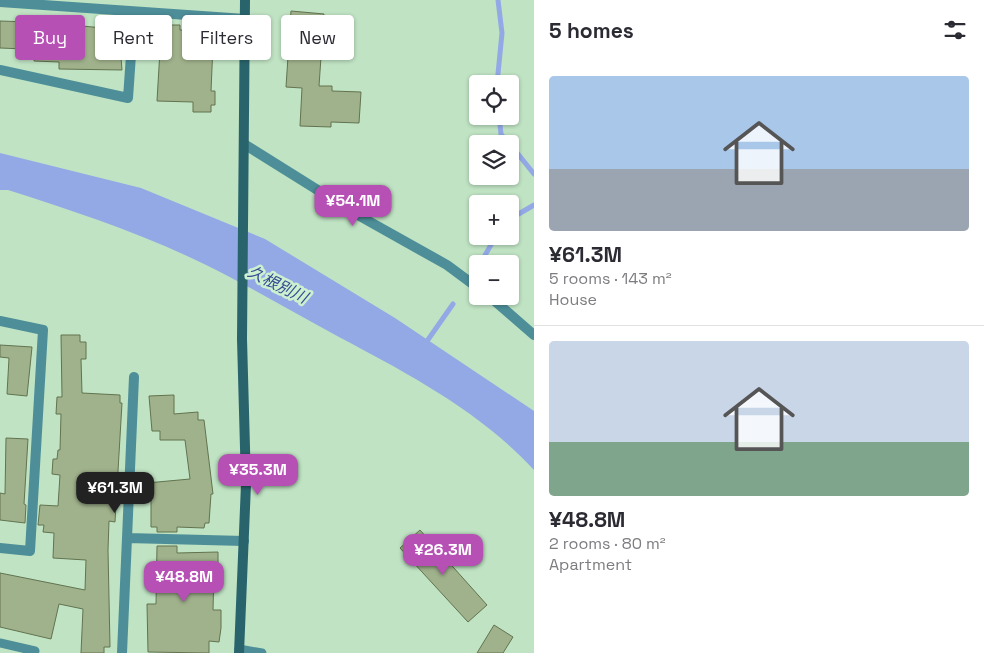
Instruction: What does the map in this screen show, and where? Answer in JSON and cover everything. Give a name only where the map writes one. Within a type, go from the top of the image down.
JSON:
[{"type":"street","points":[[245,0],[245,15]]},
{"type":"street","points":[[0,2],[182,15]]},
{"type":"street","points":[[0,70],[128,98],[134,12]]},
{"type":"street","points":[[239,651],[246,484],[242,339],[245,60]]},
{"type":"street","points":[[244,144],[356,214],[446,265],[469,282]]},
{"type":"street","points":[[499,305],[534,335]]},
{"type":"street","points":[[0,321],[43,330],[30,551],[0,548]]},
{"type":"street","points":[[122,653],[134,376]]},
{"type":"street","points":[[127,538],[244,541]]},
{"type":"lane","points":[[0,643],[35,652]]},
{"type":"lane","points":[[239,651],[262,653]]},
{"type":"water","name":"久根別川","points":[[0,153],[141,188],[265,239],[395,318],[534,411],[534,470],[491,430],[442,395],[237,281],[179,252],[131,232],[33,198],[8,190],[0,190]]},
{"type":"building","points":[[291,11],[324,14],[324,15],[291,15]]},
{"type":"building","points":[[0,21],[15,22],[15,49],[0,48]]},
{"type":"building","points":[[172,25],[180,25],[180,30],[182,30],[182,60],[212,60],[211,91],[215,91],[215,105],[211,105],[211,112],[193,112],[193,102],[157,101],[159,60],[172,60]]},
{"type":"building","points":[[85,26],[95,27],[95,60],[121,60],[122,70],[59,69],[59,62],[34,61],[85,60]]},
{"type":"building","points":[[288,60],[321,60],[319,86],[332,86],[332,91],[361,92],[359,123],[331,122],[331,127],[300,126],[302,88],[286,87]]},
{"type":"building","points":[[61,335],[80,335],[80,342],[86,342],[86,359],[81,359],[82,393],[120,395],[120,403],[122,403],[115,522],[109,521],[110,647],[104,647],[104,653],[81,653],[83,609],[59,604],[51,639],[0,627],[0,573],[85,590],[86,560],[53,558],[54,533],[43,532],[44,525],[38,525],[40,505],[58,506],[60,475],[52,474],[53,459],[57,459],[58,450],[60,450],[61,414],[56,414],[57,397],[62,397]]},
{"type":"building","points":[[0,345],[32,347],[27,396],[7,394],[9,358],[0,357]]},
{"type":"building","points":[[174,395],[174,414],[198,412],[198,420],[204,420],[213,494],[211,494],[209,523],[205,523],[204,528],[177,527],[177,532],[157,532],[157,527],[151,527],[151,495],[136,495],[136,484],[190,479],[185,440],[160,440],[160,431],[152,431],[149,396]]},
{"type":"building","points":[[6,438],[28,439],[24,504],[26,505],[25,523],[0,520],[0,493],[5,494]]},
{"type":"building","points":[[420,530],[487,605],[468,622],[400,548]]},
{"type":"building","points":[[157,546],[177,546],[177,553],[218,552],[218,570],[214,570],[213,610],[221,610],[221,628],[219,642],[209,641],[209,653],[148,652],[147,604],[156,604]]},
{"type":"building","points":[[494,625],[513,637],[503,653],[477,653]]},
{"type":"waterway","points":[[498,0],[502,33],[498,75]]},
{"type":"waterway","points":[[500,125],[502,135]]},
{"type":"waterway","points":[[519,155],[534,174]]},
{"type":"waterway","points":[[519,214],[534,205]]},
{"type":"waterway","points":[[485,255],[491,245]]},
{"type":"waterway","points":[[425,344],[453,304]]}]
